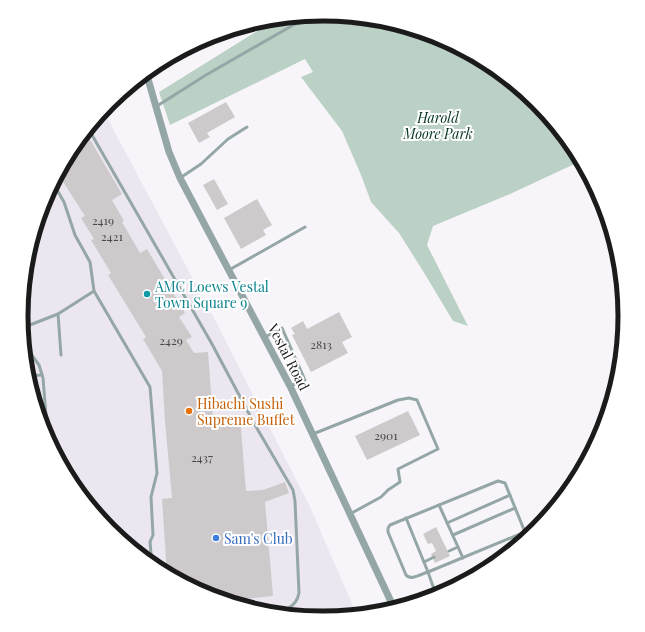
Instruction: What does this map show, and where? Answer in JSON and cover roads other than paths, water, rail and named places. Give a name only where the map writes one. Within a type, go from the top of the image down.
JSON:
[{"type":"street","name":"Vestal Road","points":[[148,79],[169,152],[180,178],[290,386],[391,603]]},
{"type":"lane","points":[[155,107],[206,75],[295,24],[303,22]]},
{"type":"lane","points":[[180,178],[201,164],[228,139],[247,127]]},
{"type":"lane","points":[[91,133],[212,344],[255,425],[293,490],[295,501],[299,593],[294,606],[288,608]]},
{"type":"lane","points":[[57,189],[64,202],[75,235],[90,262],[94,291],[150,386],[157,472],[151,498],[151,556]]},
{"type":"lane","points":[[229,270],[305,227]]},
{"type":"lane","points":[[28,326],[58,314],[94,291]]},
{"type":"lane","points":[[58,314],[61,355]]},
{"type":"lane","points":[[265,337],[282,328],[305,380],[290,386]]},
{"type":"lane","points":[[30,353],[39,365],[42,375],[46,419]]},
{"type":"lane","points":[[33,376],[42,375]]},
{"type":"lane","points":[[313,434],[398,400],[409,398],[417,400],[438,449],[398,469],[400,482],[381,497],[350,514]]},
{"type":"lane","points":[[522,533],[411,578],[408,577],[388,532],[388,528],[390,525],[406,518],[498,481],[505,483],[525,531]]},
{"type":"lane","points":[[447,523],[510,495]]},
{"type":"lane","points":[[439,505],[463,558]]},
{"type":"lane","points":[[453,535],[515,508]]},
{"type":"lane","points":[[406,518],[434,589]]},
{"type":"lane","points":[[449,551],[458,547]]},
{"type":"lane","points":[[424,562],[434,558]]},
{"type":"place","name":"AMC Loews Vestal Town Square 9","points":[[147,294]]},
{"type":"place","name":"Hibachi Sushi Supreme Buffet","points":[[189,411]]},
{"type":"place","name":"Sam's Club","points":[[216,538]]},
{"type":"park label","name":"Harold Moore Park","points":[[438,126]]}]
